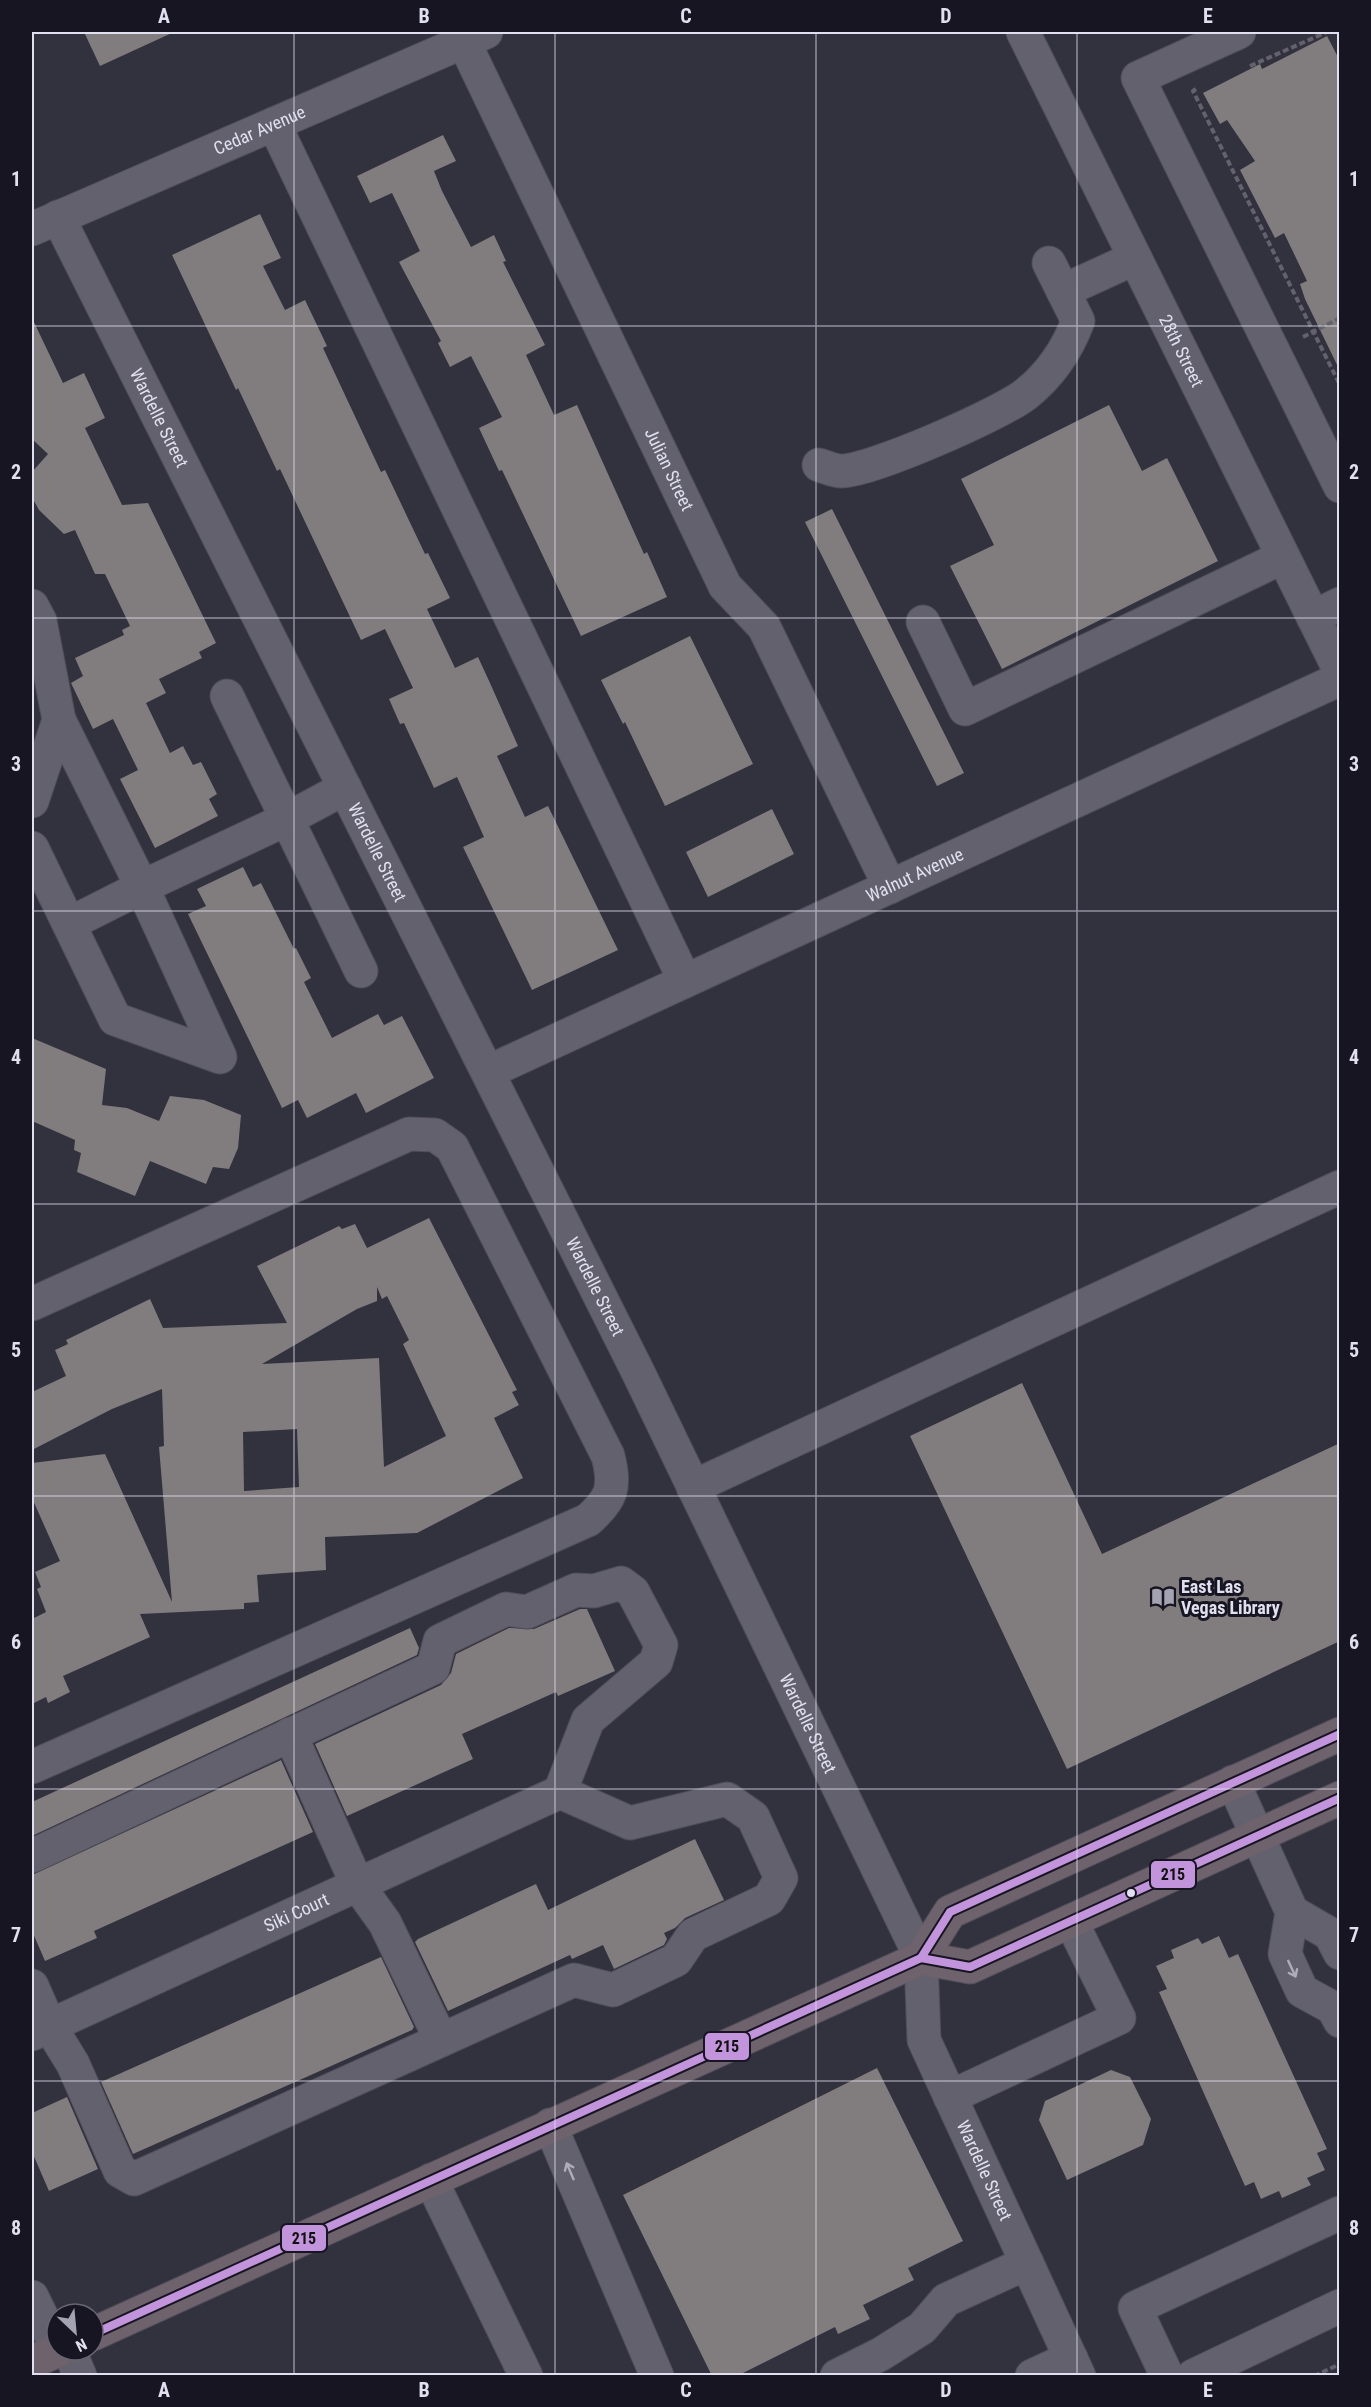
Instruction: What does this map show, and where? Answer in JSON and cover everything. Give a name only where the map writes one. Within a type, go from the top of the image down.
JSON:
[{"type":"main road","points":[[105,2329],[921,1958],[950,1912],[1340,1734]]},
{"type":"main road","points":[[921,1958],[970,1967],[1340,1798]]},
{"type":"street","name":"28th Street","points":[[1023,32],[1283,557],[1326,610],[1340,671]]},
{"type":"street","points":[[1239,32],[1138,78],[1340,486]]},
{"type":"street","name":"Cedar Avenue","points":[[45,223],[475,37]]},
{"type":"street","name":"Julian Street","points":[[475,37],[725,586],[764,627],[890,887]]},
{"type":"street","points":[[274,124],[685,981]]},
{"type":"street","name":"Wardelle Street","points":[[45,223],[345,788],[693,1487],[921,1958],[924,2040],[1075,2367]]},
{"type":"street","points":[[819,465],[839,471],[853,469],[914,449],[1024,395],[1046,375],[1061,355],[1078,321],[1056,277],[1135,258]]},
{"type":"street","points":[[923,622],[965,709],[1283,557]]},
{"type":"street","points":[[32,606],[39,621],[59,720],[142,887],[220,1057],[115,1019],[32,848]]},
{"type":"street","name":"Walnut Avenue","points":[[488,1072],[1340,679]]},
{"type":"street","points":[[227,696],[361,971]]},
{"type":"street","points":[[32,801],[59,720]]},
{"type":"street","points":[[69,924],[287,819],[345,788]]},
{"type":"street","points":[[32,1304],[409,1134],[435,1135],[452,1147],[608,1456],[614,1479],[605,1505],[588,1520],[32,1767]]},
{"type":"street","points":[[693,1487],[1340,1186]]},
{"type":"street","points":[[32,1856],[433,1668],[440,1641],[506,1609],[526,1612],[576,1590],[594,1591],[621,1583],[633,1592],[662,1645],[656,1662],[588,1720],[560,1792],[630,1823],[727,1799],[753,1817],[781,1878],[769,1899],[693,1935],[676,1960],[612,1990],[574,1980],[134,2179],[120,2171],[73,2064],[40,2030],[32,1986]]},
{"type":"street","points":[[290,1734],[357,1884],[385,1923],[441,2040]]},
{"type":"street","points":[[1233,1782],[1292,1912],[1285,1954],[1302,1990],[1338,2006]]},
{"type":"street","name":"Siki Court","points":[[40,2030],[560,1792]]},
{"type":"street","points":[[1292,1912],[1330,1934],[1340,1953]]},
{"type":"street","points":[[950,2097],[1119,2018],[1071,1921]]},
{"type":"street","points":[[550,2126],[657,2376]]},
{"type":"street","points":[[431,2180],[526,2376]]},
{"type":"street","points":[[1167,2376],[1135,2308],[1340,2213]]},
{"type":"street","points":[[837,2376],[881,2354],[922,2328],[946,2300],[1027,2263]]},
{"type":"street","points":[[32,2297],[45,2324]]},
{"type":"street","points":[[1193,2376],[1340,2306]]},
{"type":"street","points":[[74,2362],[80,2376]]},
{"type":"street","points":[[1032,2376],[1075,2367]]},
{"type":"path","points":[[1245,68],[1327,32]]},
{"type":"path","points":[[1203,86],[1193,91],[1340,385]]},
{"type":"path","points":[[1272,350],[1340,318]]},
{"type":"path","points":[[1314,2376],[1340,2364]]},
{"type":"building","points":[[84,32],[174,32],[100,66]]},
{"type":"building","points":[[1327,36],[1340,61],[1340,371],[1305,299],[1300,284],[1307,281],[1284,233],[1275,238],[1240,170],[1255,161],[1227,120],[1220,124],[1203,93],[1260,64],[1262,69]]},
{"type":"building","points":[[443,135],[456,161],[434,171],[442,191],[471,247],[494,235],[506,261],[503,262],[545,345],[526,355],[554,415],[577,405],[644,554],[647,552],[667,597],[581,636],[502,470],[499,471],[479,428],[502,417],[471,356],[450,367],[438,343],[441,341],[399,262],[420,251],[392,193],[370,203],[357,176]]},
{"type":"building","points":[[260,214],[281,258],[263,266],[285,310],[305,300],[327,346],[323,348],[381,472],[385,470],[425,554],[428,553],[450,598],[427,609],[455,668],[478,657],[518,746],[497,756],[525,817],[548,806],[618,950],[532,990],[463,847],[484,837],[457,777],[434,788],[404,723],[400,724],[389,699],[413,688],[385,629],[361,640],[280,469],[277,471],[238,388],[236,390],[172,255]]},
{"type":"building","points":[[32,318],[63,383],[84,373],[105,418],[85,428],[122,505],[148,503],[216,643],[199,652],[202,658],[159,679],[166,693],[146,703],[170,753],[183,746],[193,765],[201,762],[217,794],[209,799],[218,816],[155,848],[120,779],[138,770],[113,719],[93,729],[71,683],[83,676],[75,658],[124,635],[122,630],[130,626],[105,574],[95,574],[75,530],[64,534],[39,510],[34,501],[32,472],[48,454],[32,439]]},
{"type":"building","points":[[1109,405],[1142,471],[1167,458],[1218,561],[1002,669],[950,566],[994,545],[961,479]]},
{"type":"building","points":[[832,509],[964,773],[937,786],[805,522]]},
{"type":"building","points":[[690,636],[753,764],[665,806],[625,722],[623,724],[601,680]]},
{"type":"building","points":[[772,809],[794,854],[708,897],[686,852]]},
{"type":"building","points":[[243,867],[253,887],[261,883],[294,949],[296,948],[311,978],[304,982],[332,1038],[378,1014],[384,1025],[402,1016],[434,1078],[366,1113],[356,1093],[307,1118],[298,1100],[282,1108],[188,914],[206,906],[197,889]]},
{"type":"building","points":[[32,1038],[106,1069],[102,1105],[127,1108],[159,1121],[170,1096],[204,1100],[241,1115],[238,1148],[229,1169],[213,1167],[206,1184],[150,1161],[135,1196],[77,1172],[81,1153],[74,1150],[75,1140],[32,1121]]},
{"type":"building","points":[[429,1218],[517,1390],[512,1392],[519,1405],[494,1418],[523,1478],[417,1533],[325,1537],[326,1570],[257,1575],[259,1602],[244,1603],[244,1609],[140,1614],[150,1637],[63,1676],[70,1692],[48,1703],[46,1697],[32,1704],[32,1619],[46,1612],[37,1589],[41,1587],[35,1572],[60,1561],[32,1498],[32,1463],[105,1454],[172,1602],[159,1447],[164,1446],[162,1389],[112,1409],[32,1450],[32,1392],[66,1376],[55,1350],[68,1344],[66,1340],[150,1299],[163,1328],[287,1323],[257,1266],[339,1226],[342,1229],[355,1224],[367,1248]],"holes":[[[377,1287],[382,1299],[387,1296],[409,1340],[403,1344],[446,1436],[384,1467],[379,1358],[262,1364],[357,1309],[377,1301]],[[297,1429],[299,1487],[244,1491],[243,1432]]]},
{"type":"building","name":"East Las Vegas Library","points":[[1022,1383],[1102,1554],[1340,1443],[1340,1641],[1067,1769],[910,1436]]},
{"type":"building","points":[[580,1609],[587,1609],[615,1671],[558,1696],[556,1692],[462,1734],[473,1759],[347,1816],[315,1744],[441,1685],[451,1673],[456,1654],[509,1628],[534,1629]]},
{"type":"building","points":[[410,1628],[419,1648],[417,1655],[32,1836],[32,1802]]},
{"type":"building","points":[[281,1760],[313,1832],[94,1931],[97,1938],[45,1961],[32,1931],[32,1875]]},
{"type":"building","points":[[695,1839],[724,1900],[685,1918],[675,1928],[664,1933],[667,1939],[664,1945],[614,1969],[603,1945],[572,1959],[570,1955],[448,2011],[415,1942],[418,1939],[536,1884],[548,1910]]},
{"type":"building","points":[[1219,1936],[1229,1958],[1238,1954],[1327,2149],[1317,2153],[1325,2170],[1307,2178],[1311,2185],[1282,2198],[1279,2191],[1261,2199],[1254,2182],[1245,2186],[1159,1992],[1167,1989],[1156,1966],[1174,1958],[1171,1950],[1198,1938],[1202,1944]]},
{"type":"building","points":[[381,1957],[414,2027],[412,2030],[133,2154],[101,2082]]},
{"type":"building","points":[[877,2068],[963,2241],[908,2268],[914,2280],[863,2305],[870,2319],[838,2334],[835,2327],[737,2376],[712,2376],[623,2195]]},
{"type":"building","points":[[1111,2070],[1130,2077],[1151,2119],[1143,2145],[1067,2180],[1039,2120],[1045,2101]]},
{"type":"building","points":[[67,2097],[98,2169],[49,2191],[32,2152],[32,2113]]},
{"type":"transit line","name":"215","points":[[105,2329],[921,1958],[950,1912],[1340,1734]]},
{"type":"transit line","name":"215","points":[[921,1958],[970,1967],[1340,1798]]},
{"type":"place","name":"East Las Vegas Library","points":[[1163,1597]]}]
